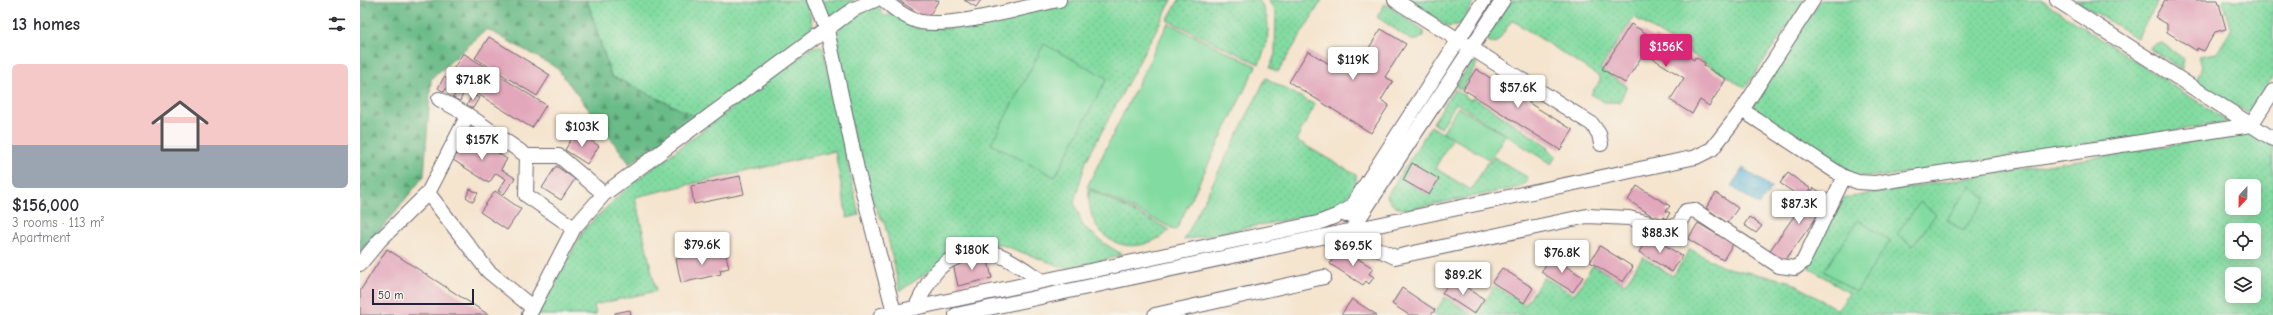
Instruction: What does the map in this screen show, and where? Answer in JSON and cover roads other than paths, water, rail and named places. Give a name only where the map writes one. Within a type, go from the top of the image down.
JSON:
[{"type":"lane","points":[[815,0],[827,30],[888,314],[1318,222],[1336,216],[1355,201],[1371,203]]},
{"type":"lane","points":[[428,193],[488,270],[531,312],[574,228],[604,194],[854,9],[875,0]]},
{"type":"lane","points":[[884,0],[896,11],[920,22],[948,23],[1059,0]]},
{"type":"lane","points":[[1395,0],[1592,124],[1599,134],[1601,144]]},
{"type":"lane","points":[[1334,234],[1484,0]]},
{"type":"lane","points":[[1352,229],[1371,203],[1503,0]]},
{"type":"lane","points":[[957,315],[1352,229],[1696,157],[1712,149],[1742,110],[1813,0]]},
{"type":"lane","points":[[2058,0],[2273,139]]},
{"type":"lane","points":[[1742,110],[1844,177],[1858,182],[1874,183],[2251,125],[2273,91]]},
{"type":"lane","points":[[439,99],[468,115],[527,156],[559,156],[604,194]]},
{"type":"lane","points":[[360,264],[380,240],[428,193],[468,115]]},
{"type":"lane","points":[[527,156],[526,195],[574,228]]},
{"type":"lane","points":[[1352,229],[1366,244],[1395,257],[1587,216],[1629,218],[1670,228],[1679,224],[1686,211],[1694,210],[1779,266],[1795,268],[1803,262],[1844,177]]},
{"type":"lane","points":[[915,308],[928,284],[944,264],[968,254],[992,252],[1014,262],[1042,281]]},
{"type":"lane","points":[[1155,315],[1324,277]]},
{"type":"water","points":[[1743,168],[1772,188],[1759,205],[1731,186]]}]
